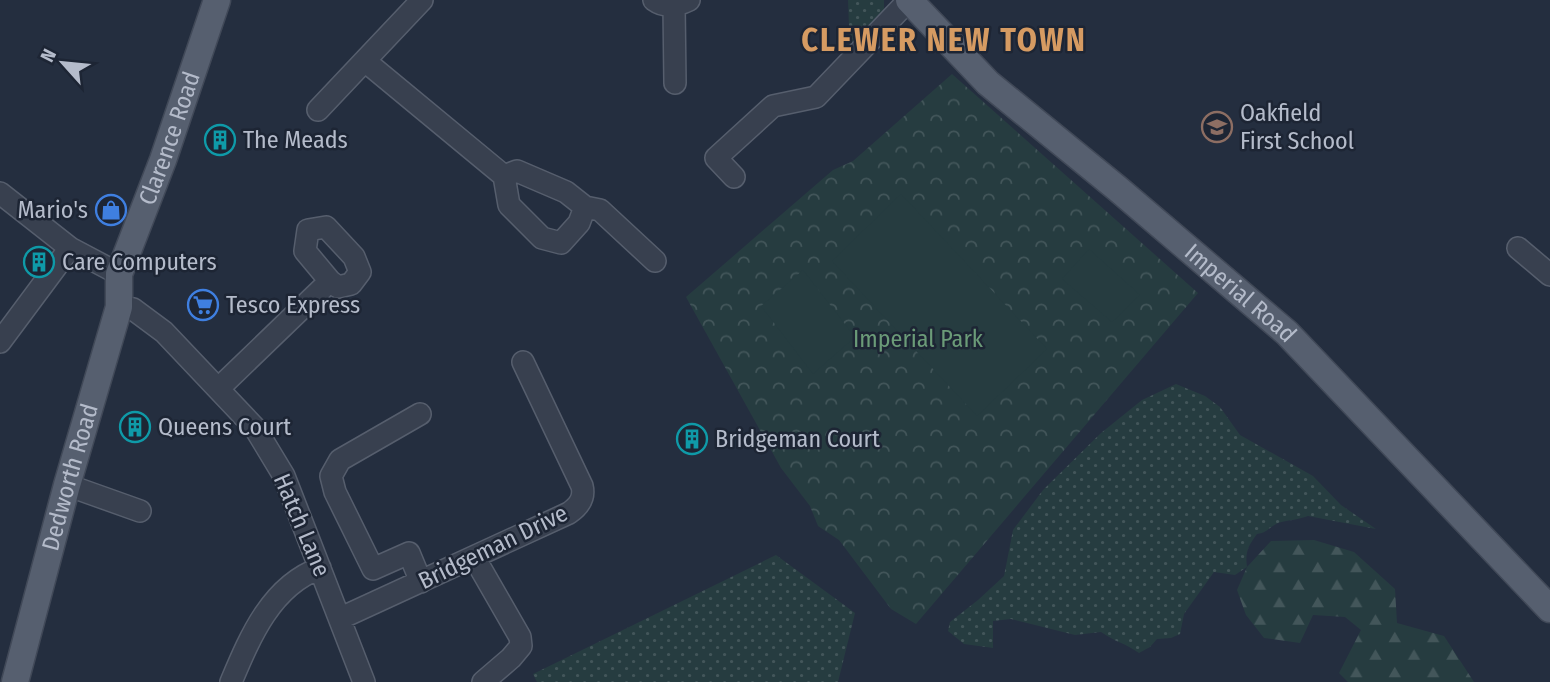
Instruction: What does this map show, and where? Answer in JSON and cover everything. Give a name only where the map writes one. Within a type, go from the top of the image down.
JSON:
[{"type":"main road","name":"Clarence Road","points":[[119,274],[163,160],[217,0]]},
{"type":"main road","name":"Imperial Road","points":[[909,0],[988,83],[1287,333],[1550,609]]},
{"type":"main road","name":"Dedworth Road","points":[[15,682],[67,485],[119,306],[119,274]]},
{"type":"street","points":[[318,110],[422,0]]},
{"type":"street","points":[[653,0],[668,6],[682,3],[674,83]]},
{"type":"street","points":[[734,177],[716,158],[772,106],[816,97],[827,88],[909,0]]},
{"type":"street","points":[[365,61],[504,176],[509,205],[542,238],[561,243],[579,223],[585,207]]},
{"type":"street","points":[[504,176],[517,171],[566,192],[585,207],[600,210],[655,261]]},
{"type":"street","points":[[0,192],[70,248],[119,274]]},
{"type":"street","points":[[0,342],[70,248]]},
{"type":"street","points":[[1518,248],[1550,275]]},
{"type":"street","points":[[219,388],[330,281]]},
{"type":"street","name":"Hatch Lane","points":[[119,306],[133,309],[164,332],[255,428],[284,476],[341,618],[363,682]]},
{"type":"street","name":"Bridgeman Drive","points":[[341,618],[576,509],[584,495],[582,486],[523,362]]},
{"type":"street","points":[[420,414],[340,460],[331,476],[335,492],[373,569],[409,553],[421,582]]},
{"type":"street","points":[[67,485],[140,511]]},
{"type":"street","points":[[474,557],[520,637],[521,646],[512,658],[483,682]]},
{"type":"street","points":[[231,682],[254,629],[276,599],[303,575],[320,568]]},
{"type":"green space","points":[[848,0],[884,0],[884,17],[850,52]]},
{"type":"green space","name":"Imperial Park","points":[[952,74],[1198,293],[916,624],[891,609],[839,540],[818,526],[810,506],[781,468],[686,297],[833,170],[853,161]]},
{"type":"green space","points":[[901,194],[1047,349],[977,416],[832,261]]},
{"type":"green space","points":[[1089,249],[1140,295],[1112,322],[1062,279]]},
{"type":"green space","points":[[803,270],[855,337],[813,374],[761,306]]},
{"type":"green space","points":[[1176,384],[1205,396],[1220,407],[1240,435],[1313,476],[1341,505],[1376,529],[1308,516],[1281,522],[1257,534],[1247,553],[1247,567],[1235,575],[1214,572],[1184,614],[1180,634],[1157,639],[1139,653],[1101,632],[1075,635],[1011,619],[993,621],[993,648],[964,644],[948,631],[950,622],[1004,576],[1013,530],[1043,490],[1101,433],[1142,400]]},
{"type":"green space","points":[[1314,540],[1354,552],[1395,589],[1397,623],[1444,636],[1474,682],[1348,682],[1339,673],[1361,630],[1345,617],[1313,615],[1300,643],[1264,638],[1246,615],[1237,590],[1247,567],[1271,541]]},
{"type":"green space","points":[[776,555],[855,613],[838,682],[537,682],[533,674]]},
{"type":"place","name":"Oakfield First School","points":[[1217,127]]},
{"type":"place","name":"The Meads","points":[[220,140]]},
{"type":"place","name":"Mario's","points":[[111,210]]},
{"type":"place","name":"Care Computers","points":[[39,262]]},
{"type":"place","name":"Tesco Express","points":[[203,305]]},
{"type":"place","name":"Queens Court","points":[[135,427]]},
{"type":"place","name":"Bridgeman Court","points":[[692,439]]},
{"type":"district","name":"CLEWER NEW TOWN","points":[[944,40]]}]
